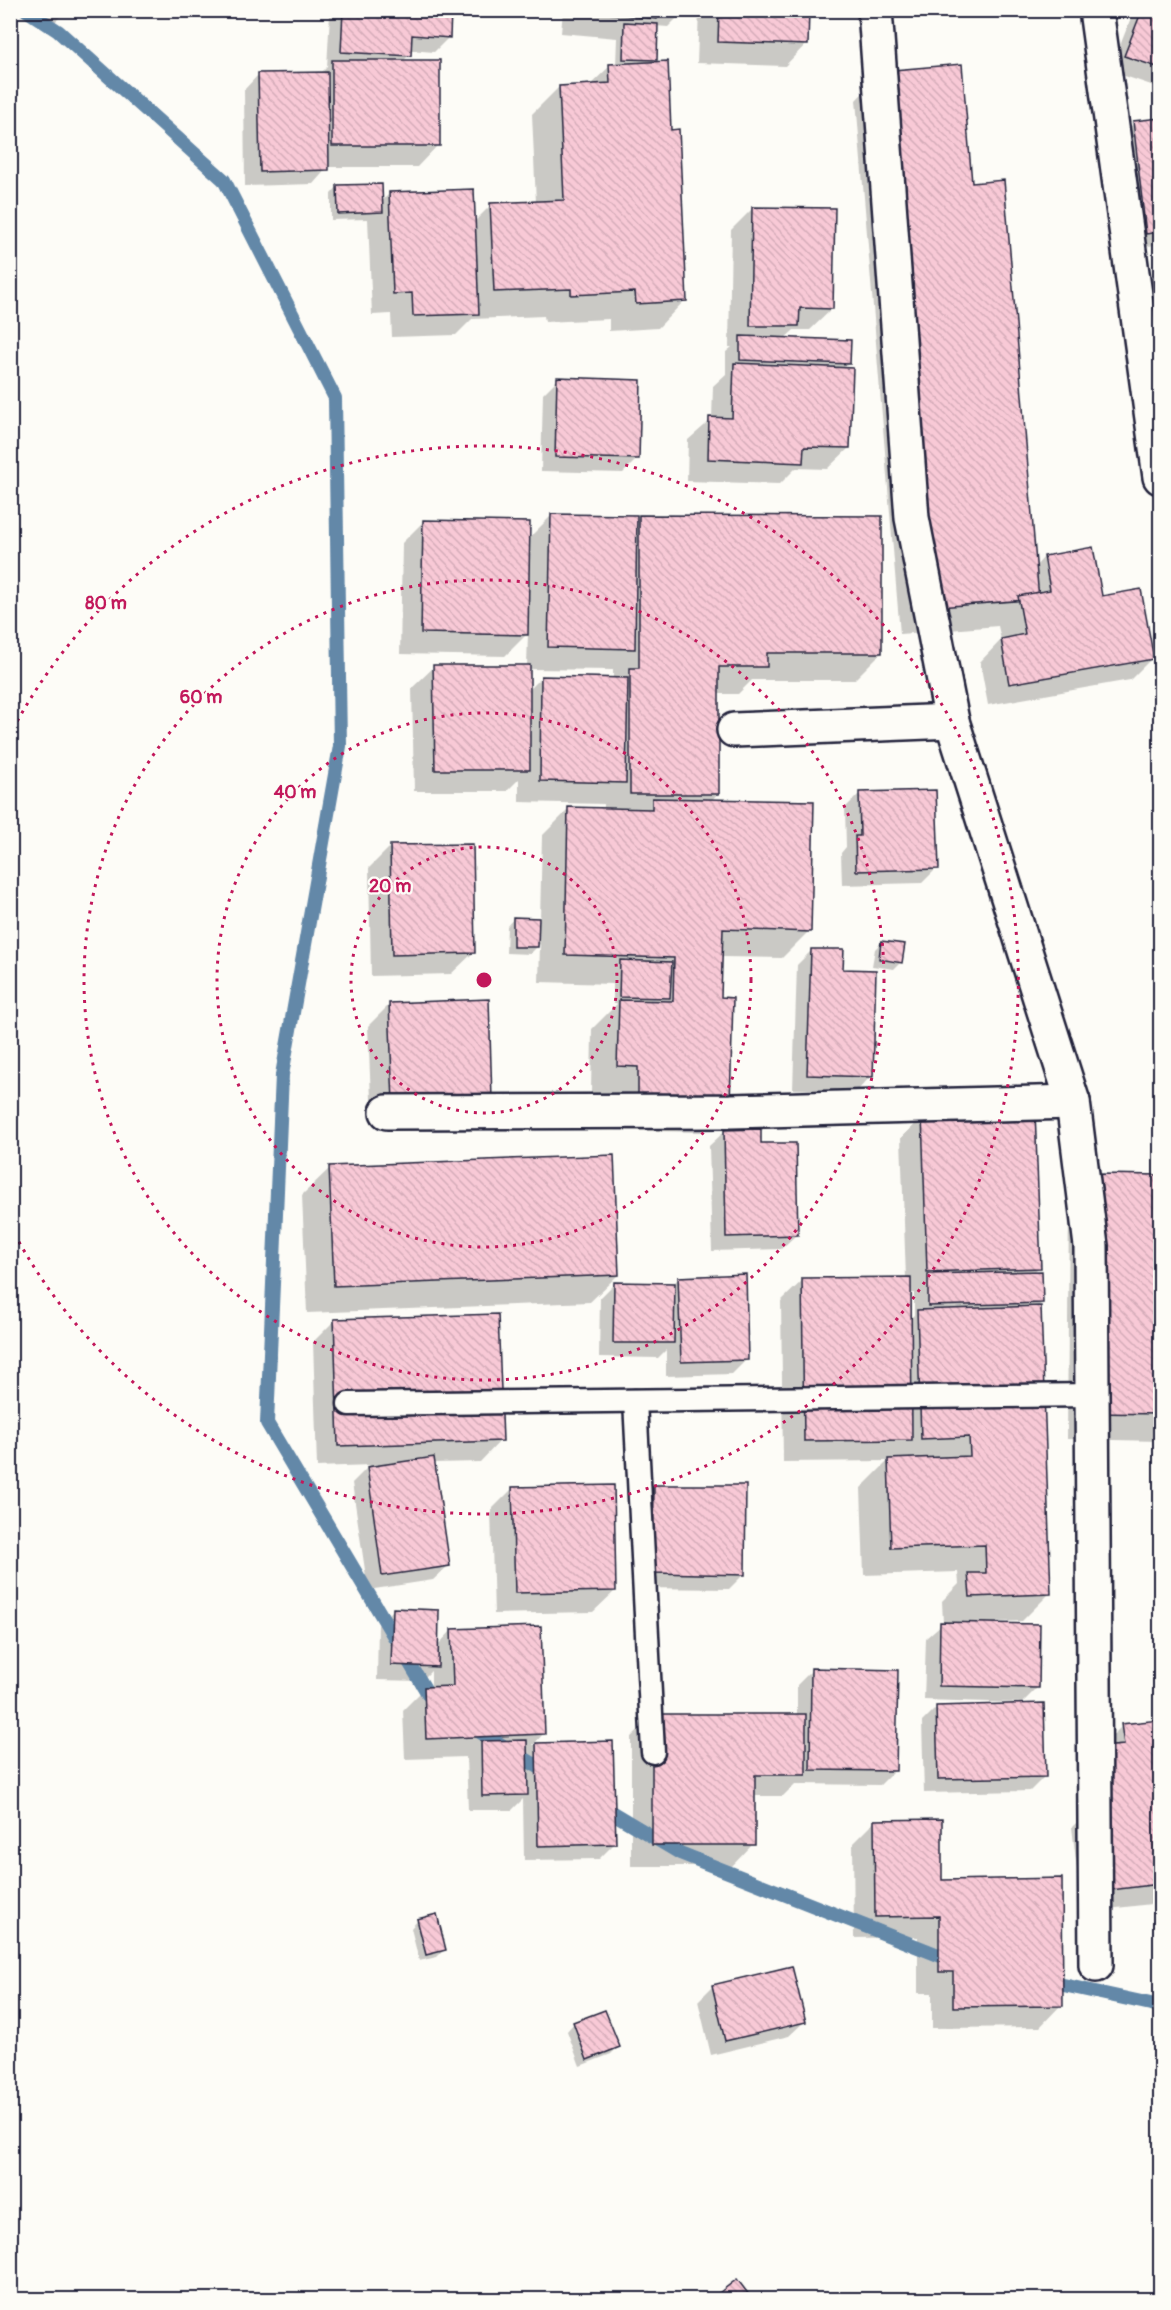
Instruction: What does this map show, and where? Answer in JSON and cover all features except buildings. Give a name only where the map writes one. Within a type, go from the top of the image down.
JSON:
[{"type":"street","points":[[875,10],[912,518],[952,721],[1073,1102],[1091,1246],[1096,1965]]},
{"type":"street","points":[[1096,10],[1161,477]]},
{"type":"street","points":[[734,730],[952,721]]},
{"type":"street","points":[[387,1112],[731,1111],[1073,1102]]},
{"type":"lane","points":[[349,1404],[1092,1395]]},
{"type":"lane","points":[[635,1401],[652,1752]]},
{"type":"waterway","points":[[26,10],[58,31],[224,180],[335,398],[340,746],[282,1075],[267,1423],[434,1704]]},
{"type":"waterway","points":[[473,1728],[552,1775]]},
{"type":"waterway","points":[[601,1806],[680,1853],[956,1962]]},
{"type":"waterway","points":[[1045,1981],[1160,2006]]}]
